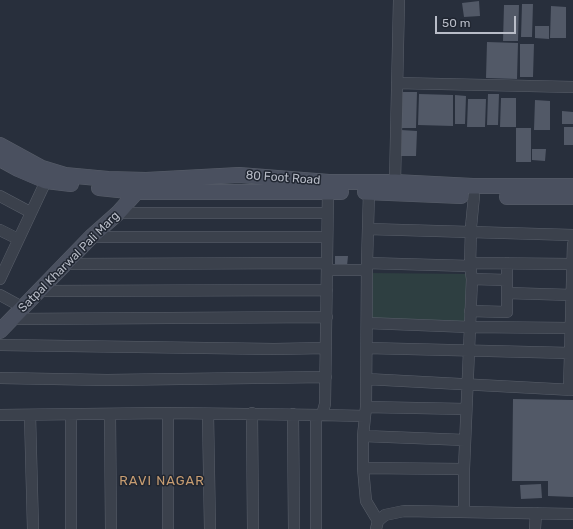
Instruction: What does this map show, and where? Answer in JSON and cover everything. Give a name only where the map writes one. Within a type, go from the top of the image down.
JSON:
[{"type":"street","points":[[395,182],[399,0]]},
{"type":"street","points":[[397,83],[573,87]]},
{"type":"street","name":"80 Foot Road","points":[[0,145],[30,163],[42,168],[65,175],[108,179],[146,180],[239,176],[329,182],[395,182],[473,186],[573,186]]},
{"type":"street","name":"80 Foot Road","points":[[0,158],[18,169],[46,181],[137,192],[369,192],[474,196],[573,197]]},
{"type":"street","name":"Satpal Kharwal Pali Marg","points":[[0,331],[91,237],[118,213],[146,180]]},
{"type":"street","points":[[0,278],[3,264],[18,239],[46,181]]},
{"type":"street","points":[[316,529],[319,415],[326,404],[326,237],[328,192]]},
{"type":"street","points":[[369,192],[367,348],[363,468],[366,501],[377,525],[385,515],[399,512],[573,514]]},
{"type":"street","points":[[0,196],[30,212]]},
{"type":"street","points":[[464,512],[466,409],[472,279],[470,264],[471,232],[474,196]]},
{"type":"street","points":[[118,213],[327,213]]},
{"type":"street","points":[[368,229],[573,235]]},
{"type":"street","points":[[0,230],[18,239]]},
{"type":"street","points":[[91,237],[326,237]]},
{"type":"street","points":[[366,379],[571,390],[570,353],[573,244]]},
{"type":"street","points":[[507,263],[507,328]]},
{"type":"street","points":[[65,264],[367,267],[507,263],[572,264]]},
{"type":"street","points":[[472,279],[507,280]]},
{"type":"street","points":[[38,291],[327,290]]},
{"type":"street","points":[[507,293],[572,295]]},
{"type":"street","points":[[0,295],[22,308]]},
{"type":"street","points":[[470,311],[507,312]]},
{"type":"street","points":[[12,319],[327,317]]},
{"type":"street","points":[[367,323],[469,328],[571,328]]},
{"type":"street","points":[[0,345],[274,349],[326,348]]},
{"type":"street","points":[[367,348],[570,353]]},
{"type":"street","points":[[0,378],[107,380],[326,377]]},
{"type":"street","points":[[0,415],[252,413],[319,415],[365,411],[466,409]]},
{"type":"street","points":[[168,413],[168,529]]},
{"type":"street","points":[[252,413],[253,529]]},
{"type":"street","points":[[71,414],[71,529]]},
{"type":"street","points":[[110,414],[111,529]]},
{"type":"street","points":[[208,414],[210,529]]},
{"type":"street","points":[[293,414],[294,529]]},
{"type":"street","points":[[30,415],[33,529]]},
{"type":"street","points":[[363,436],[465,440]]},
{"type":"street","points":[[363,468],[464,469]]},
{"type":"street","points":[[535,529],[536,513]]},
{"type":"shaded area","points":[[369,273],[468,274],[466,323],[368,320]]},
{"type":"building","points":[[479,1],[480,16],[464,17],[462,3]]},
{"type":"building","points":[[522,4],[533,4],[532,37],[521,37]]},
{"type":"building","points":[[504,5],[519,5],[518,41],[503,41]]},
{"type":"building","points":[[551,6],[566,7],[566,38],[550,38]]},
{"type":"building","points":[[535,26],[549,26],[549,39],[535,38]]},
{"type":"building","points":[[487,42],[518,43],[517,79],[486,78]]},
{"type":"building","points":[[520,44],[534,44],[533,77],[520,77]]},
{"type":"building","points":[[401,92],[417,92],[416,128],[400,128]]},
{"type":"building","points":[[419,94],[453,95],[453,126],[418,125]]},
{"type":"building","points":[[488,94],[499,94],[498,125],[487,125]]},
{"type":"building","points":[[455,95],[466,96],[465,124],[455,124]]},
{"type":"building","points":[[501,98],[516,98],[516,127],[500,127]]},
{"type":"building","points":[[468,99],[486,99],[485,127],[467,127]]},
{"type":"building","points":[[535,100],[550,101],[550,130],[534,130]]},
{"type":"building","points":[[562,111],[573,112],[573,124],[562,124]]},
{"type":"building","points":[[564,127],[573,127],[573,145],[564,145]]},
{"type":"building","points":[[516,128],[531,128],[531,162],[516,162]]},
{"type":"building","points":[[401,130],[417,131],[416,156],[400,156]]},
{"type":"building","points":[[532,149],[546,149],[545,161],[532,160]]},
{"type":"building","points":[[335,256],[348,256],[347,266],[335,266]]},
{"type":"building","points":[[513,399],[573,400],[573,497],[548,496],[548,481],[512,481]]},
{"type":"building","points":[[541,484],[542,498],[521,499],[520,485]]},
{"type":"district","name":"RAVI NAGAR","points":[[162,481]]}]
